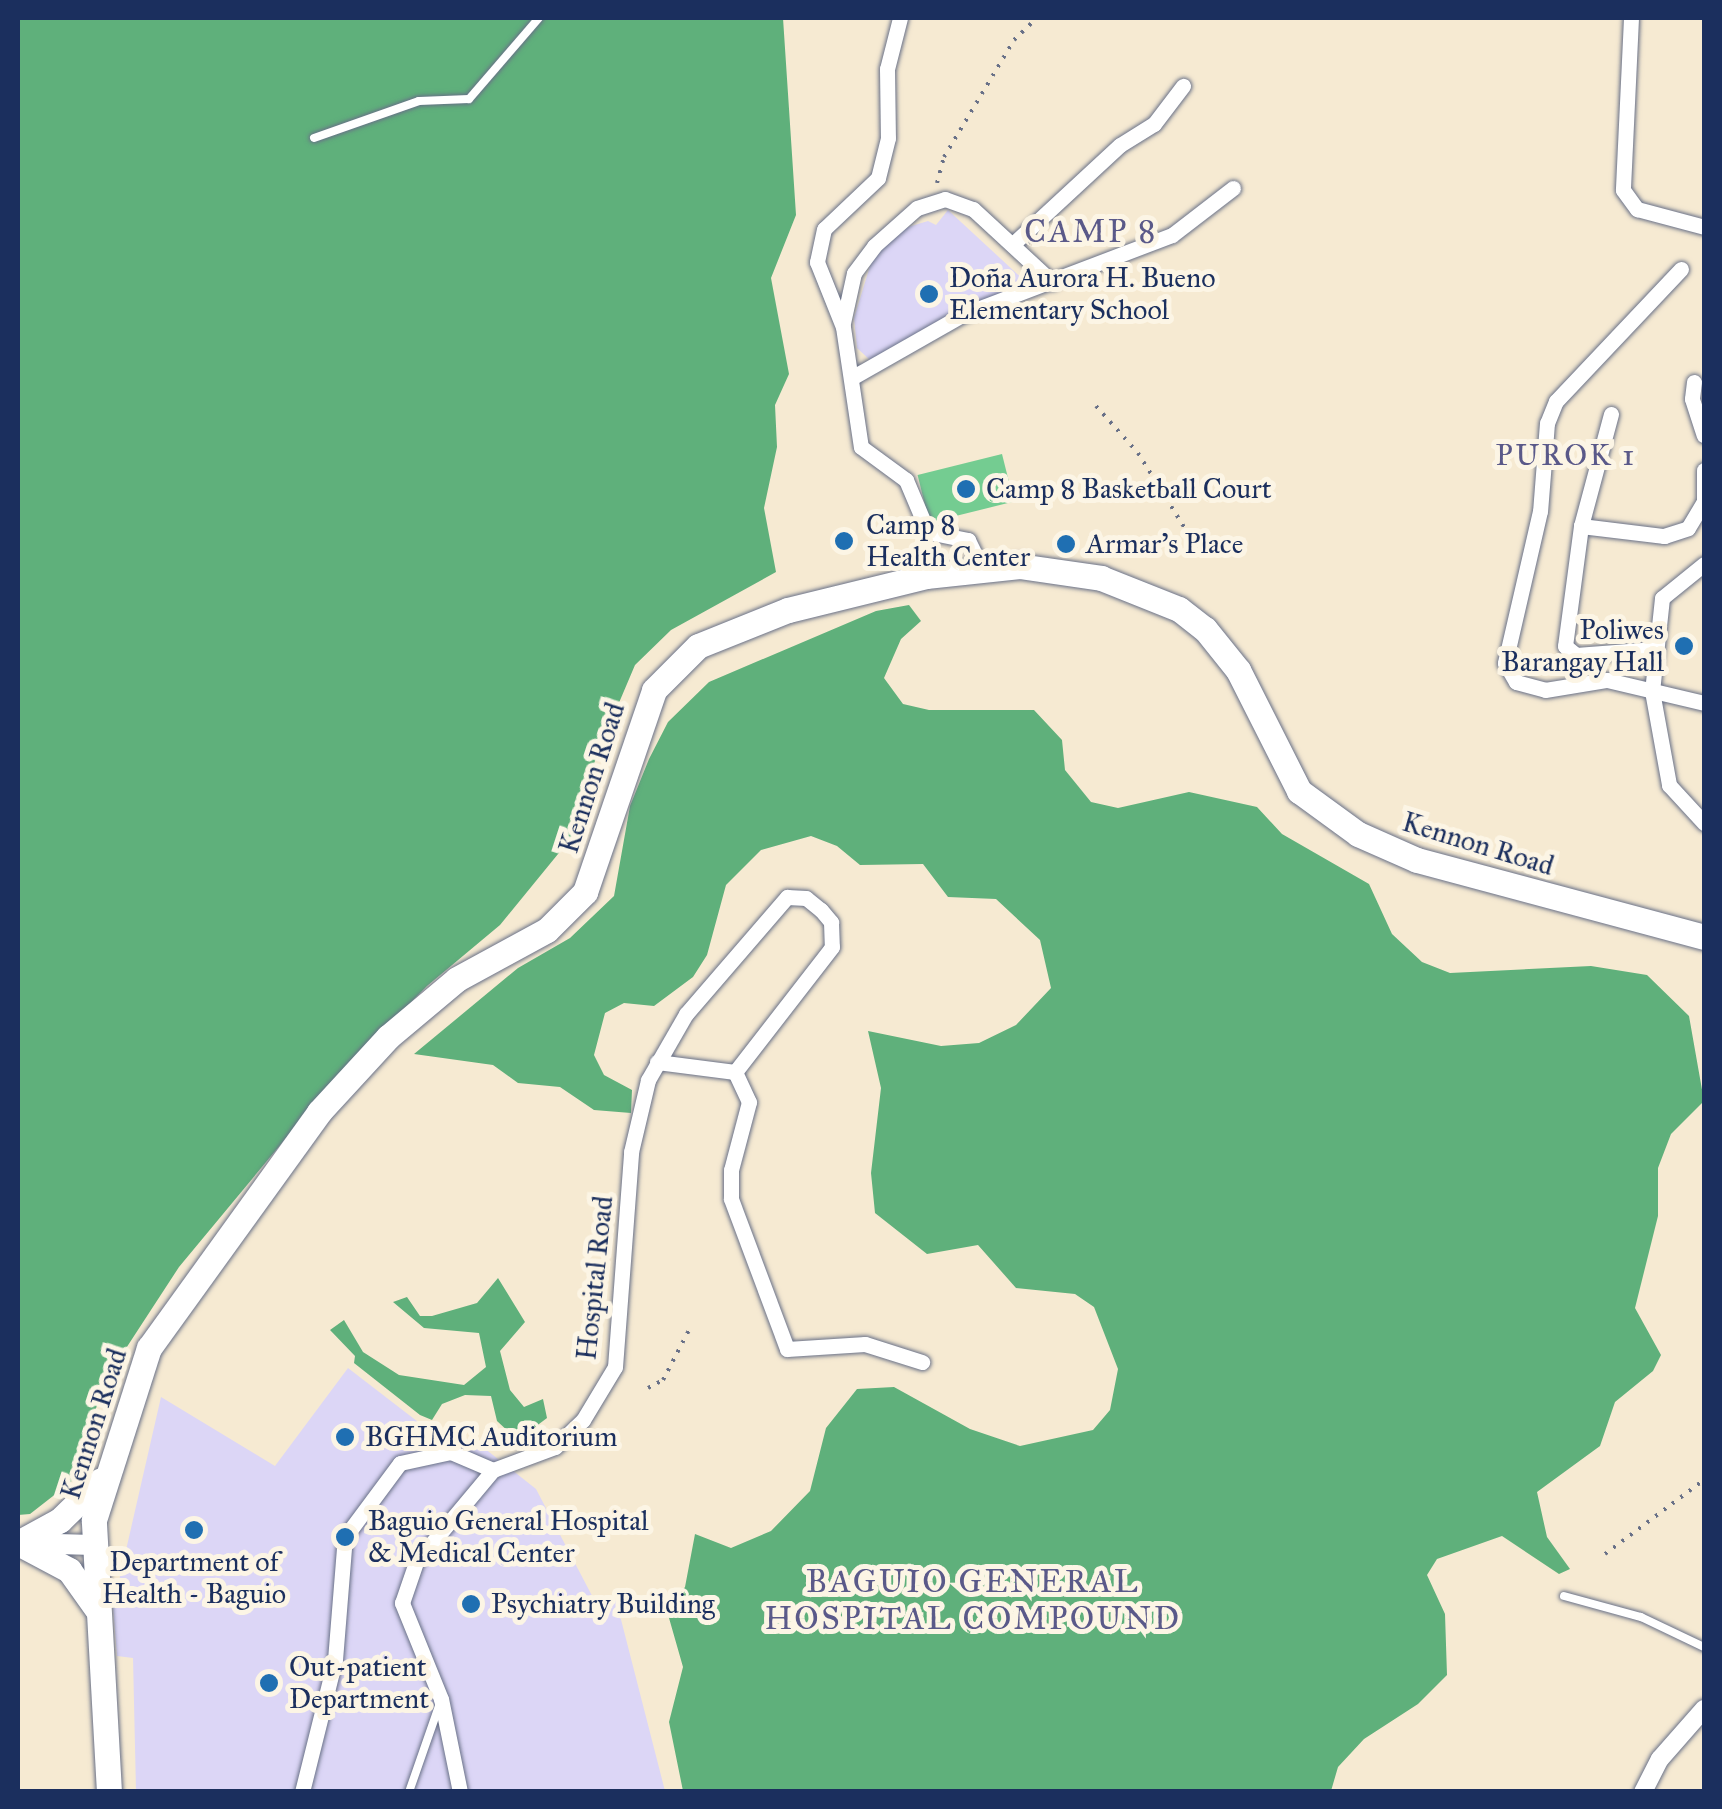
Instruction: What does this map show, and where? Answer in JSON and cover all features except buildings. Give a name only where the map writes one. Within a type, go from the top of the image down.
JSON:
[{"type":"highway","name":"Kennon Road","points":[[110,1792],[94,1545],[105,1475],[149,1348],[320,1112],[426,1001],[547,930],[584,892],[641,719],[671,666],[698,646],[788,610],[982,568],[1019,566],[1101,578],[1193,618],[1238,670],[1299,791],[1382,847],[1704,937]]},
{"type":"highway","points":[[18,1543],[60,1520],[105,1475]]},
{"type":"highway","points":[[18,1543],[70,1570],[97,1610]]},
{"type":"main road","points":[[18,1543],[94,1545]]},
{"type":"street","points":[[900,18],[887,69],[888,138],[878,178],[824,229],[817,246],[824,286],[843,326],[854,378],[861,447],[906,480],[928,532],[968,540],[982,568]]},
{"type":"street","points":[[1632,18],[1623,190],[1637,209],[1704,227]]},
{"type":"street","points":[[1014,243],[1109,154],[1154,124],[1184,86]]},
{"type":"street","points":[[854,378],[964,314],[1172,234],[1233,188]]},
{"type":"street","points":[[843,326],[854,274],[874,246],[916,208],[932,202],[960,200],[1014,243],[1052,282]]},
{"type":"street","points":[[1681,269],[1556,401],[1546,424],[1540,511],[1506,648],[1509,675],[1545,690],[1606,680],[1704,702]]},
{"type":"street","points":[[1694,382],[1692,399],[1704,435]]},
{"type":"street","points":[[1611,414],[1581,526],[1565,646],[1576,655],[1655,649]]},
{"type":"street","points":[[1581,526],[1664,536],[1688,528],[1704,500],[1704,470]]},
{"type":"street","points":[[1704,564],[1662,598],[1652,691],[1669,785],[1704,822]]},
{"type":"street","name":"Hospital Road","points":[[493,1470],[556,1446],[583,1420],[615,1367],[631,1152],[641,1100],[686,1014],[779,902],[806,898],[831,922],[832,948],[735,1072]]},
{"type":"street","points":[[658,1062],[735,1072],[749,1102],[730,1170],[732,1199],[780,1339],[798,1350],[865,1344],[922,1362]]},
{"type":"street","points":[[302,1792],[336,1660],[344,1537],[361,1509],[400,1463],[451,1452],[493,1470],[405,1581],[402,1603],[441,1699],[460,1792]]},
{"type":"street","points":[[1643,1792],[1660,1759],[1704,1709]]},
{"type":"lane","points":[[314,138],[419,101],[470,98],[539,18]]},
{"type":"lane","points":[[1564,1596],[1641,1616],[1704,1647]]},
{"type":"lane","points":[[408,1792],[441,1699]]},
{"type":"path","points":[[932,202],[944,156],[1023,25],[1037,18]]},
{"type":"path","points":[[1096,406],[1138,453],[1186,530]]},
{"type":"path","points":[[648,1388],[663,1380],[689,1330]]},
{"type":"path","points":[[1605,1554],[1704,1480]]},
{"type":"shaded area","name":"Doña Aurora H. Bueno Elementary School","points":[[948,210],[1027,283],[871,361],[857,348],[854,318],[871,263],[888,241],[908,227],[928,221],[936,225]]},
{"type":"shaded area","name":"Baguio General Hospital & Medical Center","points":[[348,1368],[435,1435],[474,1440],[536,1489],[599,1609],[616,1600],[665,1791],[136,1791],[133,1658],[117,1656],[113,1607],[161,1397],[275,1466]]},
{"type":"green space","points":[[18,18],[783,18],[796,215],[771,278],[789,374],[775,405],[777,447],[764,508],[776,572],[671,630],[635,665],[596,757],[576,832],[500,925],[427,986],[335,1079],[179,1267],[106,1379],[71,1482],[30,1514],[18,1515]]},
{"type":"green space","name":"Camp 8 Basketball Court","points":[[1002,454],[1014,502],[929,523],[918,475]]},
{"type":"green space","points":[[909,605],[921,621],[901,639],[884,678],[903,704],[929,710],[1034,710],[1062,740],[1065,770],[1091,802],[1118,808],[1189,792],[1257,807],[1282,834],[1369,884],[1392,934],[1422,962],[1450,973],[1591,966],[1647,975],[1689,1016],[1704,1101],[1671,1134],[1658,1168],[1658,1216],[1635,1308],[1661,1355],[1653,1371],[1615,1402],[1600,1446],[1537,1492],[1547,1537],[1570,1569],[1559,1574],[1502,1536],[1437,1559],[1427,1575],[1445,1614],[1447,1675],[1418,1704],[1364,1739],[1338,1767],[1331,1791],[683,1791],[669,1722],[683,1667],[667,1611],[685,1587],[695,1534],[731,1548],[771,1531],[810,1491],[826,1428],[857,1389],[894,1387],[970,1429],[1020,1446],[1093,1430],[1110,1410],[1118,1369],[1094,1307],[1075,1294],[1016,1288],[978,1245],[927,1254],[875,1213],[871,1173],[881,1088],[868,1031],[941,1046],[979,1043],[1016,1025],[1051,988],[1040,940],[996,899],[948,897],[923,864],[860,865],[837,846],[811,836],[761,850],[726,885],[707,955],[693,977],[654,1006],[624,1003],[605,1013],[594,1055],[604,1075],[632,1090],[631,1113],[594,1110],[560,1087],[518,1083],[493,1065],[414,1054],[518,968],[570,938],[614,896],[630,806],[649,759],[668,722],[709,682],[876,611]]},
{"type":"green space","points":[[498,1278],[525,1322],[500,1351],[510,1390],[524,1407],[543,1399],[547,1418],[527,1433],[511,1434],[497,1421],[491,1396],[465,1395],[442,1404],[432,1420],[420,1415],[354,1363],[355,1356],[330,1330],[344,1320],[363,1352],[399,1375],[464,1385],[486,1367],[479,1333],[424,1328],[393,1302],[407,1297],[420,1316],[432,1316],[477,1303]]},
{"type":"place","name":"Doña Aurora H. Bueno Elementary School","points":[[929,294]]},
{"type":"place","name":"Camp 8 Basketball Court","points":[[966,489]]},
{"type":"place","name":"Camp 8 Health Center","points":[[844,541]]},
{"type":"place","name":"Armar's Place","points":[[1066,544]]},
{"type":"place","name":"Poliwes Barangay Hall","points":[[1684,646]]},
{"type":"place","name":"BGHMC Auditorium","points":[[345,1437]]},
{"type":"place","name":"Department of Health - Baguio","points":[[194,1530]]},
{"type":"place","name":"Baguio General Hospital & Medical Center","points":[[345,1537]]},
{"type":"place","name":"Psychiatry Building","points":[[471,1604]]},
{"type":"place","name":"Out-patient Department","points":[[269,1683]]},
{"type":"district","name":"CAMP 8","points":[[1091,232]]},
{"type":"district","name":"PUROK 1","points":[[1566,455]]},
{"type":"district","name":"BAGUIO GENERAL HOSPITAL COMPOUND","points":[[973,1602]]}]
